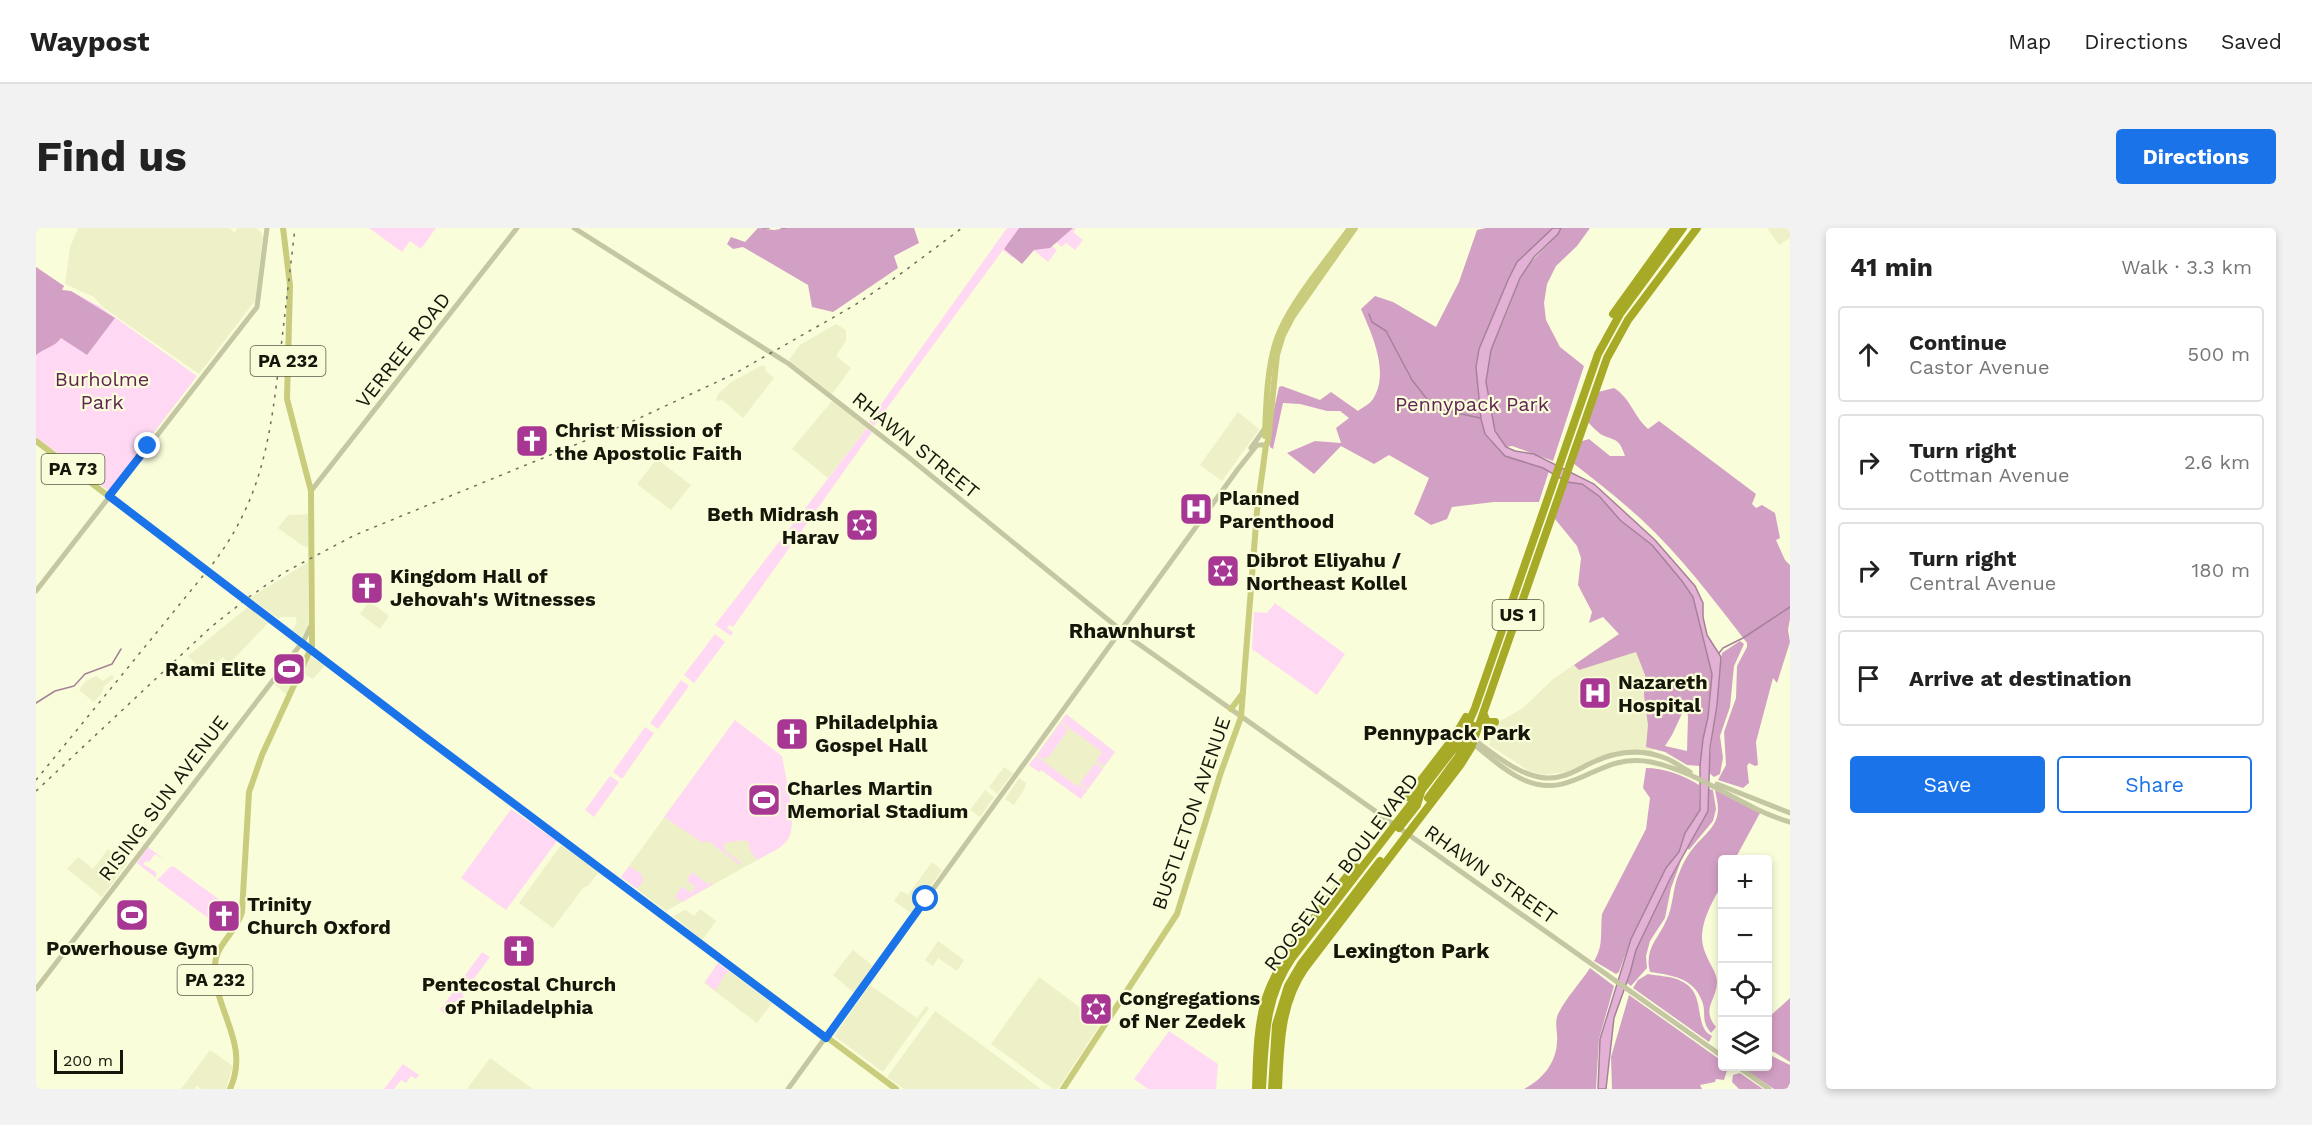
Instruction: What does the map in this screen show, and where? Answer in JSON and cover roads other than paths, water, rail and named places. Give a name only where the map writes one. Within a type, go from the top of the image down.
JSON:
[{"type":"highway","name":"ROOSEVELT BOULEVARD","points":[[1565,455],[1571,414],[1586,371],[1605,328],[1626,294],[1675,228]]},
{"type":"highway","name":"ROOSEVELT BOULEVARD","points":[[1272,1089],[1276,1025],[1281,1003],[1291,980],[1371,872],[1377,855],[1458,757],[1473,728],[1598,354],[1612,325],[1683,228]]},
{"type":"highway","name":"ROOSEVELT BOULEVARD","points":[[1344,885],[1399,828],[1417,805],[1424,786],[1453,752],[1469,724],[1521,574],[1602,356],[1621,323],[1690,228]]},
{"type":"highway","name":"ROOSEVELT BOULEVARD","points":[[1565,455],[1612,347],[1628,320],[1697,228]]},
{"type":"highway","points":[[1612,347],[1621,323]]},
{"type":"highway","points":[[1585,404],[1597,385]]},
{"type":"highway","points":[[1571,414],[1584,392]]},
{"type":"highway","name":"ROOSEVELT BOULEVARD","points":[[1278,1089],[1282,1026],[1293,988],[1305,968],[1381,869],[1399,828],[1460,732],[1523,552],[1555,483]]},
{"type":"highway","name":"ROOSEVELT BOULEVARD","points":[[1257,1089],[1260,1023],[1270,985],[1284,960],[1344,885],[1458,768],[1473,741],[1484,715],[1555,483]]},
{"type":"highway","points":[[1521,574],[1523,552]]},
{"type":"highway","points":[[1484,715],[1486,722],[1495,722]]},
{"type":"highway","points":[[1364,881],[1381,869]]},
{"type":"highway","points":[[1303,961],[1305,948],[1343,902],[1344,885]]},
{"type":"highway","points":[[1274,1051],[1279,1072]]},
{"type":"main road","points":[[36,591],[257,307],[267,228]]},
{"type":"main road","name":"PA 232","points":[[230,1089],[233,1083],[237,1050],[217,989],[214,963],[242,912],[249,792],[262,754],[311,650],[310,491],[287,399],[290,285],[283,228]]},
{"type":"main road","name":"VERREE ROAD","points":[[310,491],[517,228]]},
{"type":"main road","name":"RHAWN STREET","points":[[574,228],[779,358],[916,463],[1121,631],[1718,1053]]},
{"type":"main road","name":"BUSTLETON AVENUE","points":[[1063,1089],[1177,914],[1242,717],[1257,511],[1275,353],[1286,319],[1350,228]]},
{"type":"main road","name":"BUSTLETON AVENUE","points":[[1266,445],[1275,353],[1293,316],[1355,228]]},
{"type":"main road","points":[[788,1089],[1238,469],[1265,428]]},
{"type":"main road","name":"PA 73","points":[[36,441],[896,1089]]},
{"type":"main road","points":[[1238,469],[1257,445],[1266,445]]},
{"type":"main road","name":"RISING SUN AVENUE","points":[[36,989],[302,643],[312,625]]},
{"type":"main road","points":[[1228,707],[1243,693]]},
{"type":"main road","points":[[1460,732],[1527,773]]},
{"type":"main road","points":[[1473,741],[1520,778],[1545,786],[1568,783],[1600,767],[1629,760],[1656,763],[1688,773],[1790,813]]},
{"type":"main road","points":[[1491,757],[1510,767],[1545,778],[1564,776],[1611,755],[1637,752],[1666,758],[1688,773]]},
{"type":"main road","points":[[1717,786],[1763,812],[1790,822]]},
{"type":"main road","points":[[1744,1071],[1769,1089]]},
{"type":"waterway","points":[[762,228],[769,228]]},
{"type":"waterway","points":[[781,228],[786,228]]},
{"type":"waterway","points":[[1369,314],[1372,322],[1386,331],[1412,380],[1434,408],[1480,418]]},
{"type":"waterway","points":[[1719,653],[1723,648],[1743,638],[1790,607]]},
{"type":"waterway","points":[[36,703],[55,691],[74,686],[85,674],[112,664],[121,649]]},
{"type":"railway","points":[[36,780],[211,566],[242,516],[261,466],[272,414],[295,228]]},
{"type":"railway","points":[[36,791],[211,627],[285,572],[355,535],[631,422],[734,374],[855,305],[962,228]]},
{"type":"place","name":"Christ Mission of the Apostolic Faith","points":[[532,441]]},
{"type":"place","name":"Planned Parenthood","points":[[1196,509]]},
{"type":"place","name":"Beth Midrash Harav","points":[[862,525]]},
{"type":"place","name":"Dibrot Eliyahu / Northeast Kollel","points":[[1223,571]]},
{"type":"place","name":"Kingdom Hall of Jehovah's Witnesses","points":[[367,588]]},
{"type":"place","name":"Rami Elite","points":[[289,669]]},
{"type":"place","name":"Nazareth Hospital","points":[[1595,693]]},
{"type":"place","name":"Philadelphia Gospel Hall","points":[[792,734]]},
{"type":"place","name":"Charles Martin Memorial Stadium","points":[[764,800]]},
{"type":"place","name":"Powerhouse Gym","points":[[132,915]]},
{"type":"place","name":"Trinity Church Oxford","points":[[224,916]]},
{"type":"place","name":"Pentecostal Church of Philadelphia","points":[[519,951]]},
{"type":"place","name":"Congregations of Ner Zedek","points":[[1096,1009]]},
{"type":"district","name":"Rhawnhurst","points":[[1132,631]]},
{"type":"district","name":"Pennypack Park","points":[[1447,733]]},
{"type":"district","name":"Lexington Park","points":[[1411,951]]},
{"type":"park label","name":"Burholme Park","points":[[102,390]]}]
